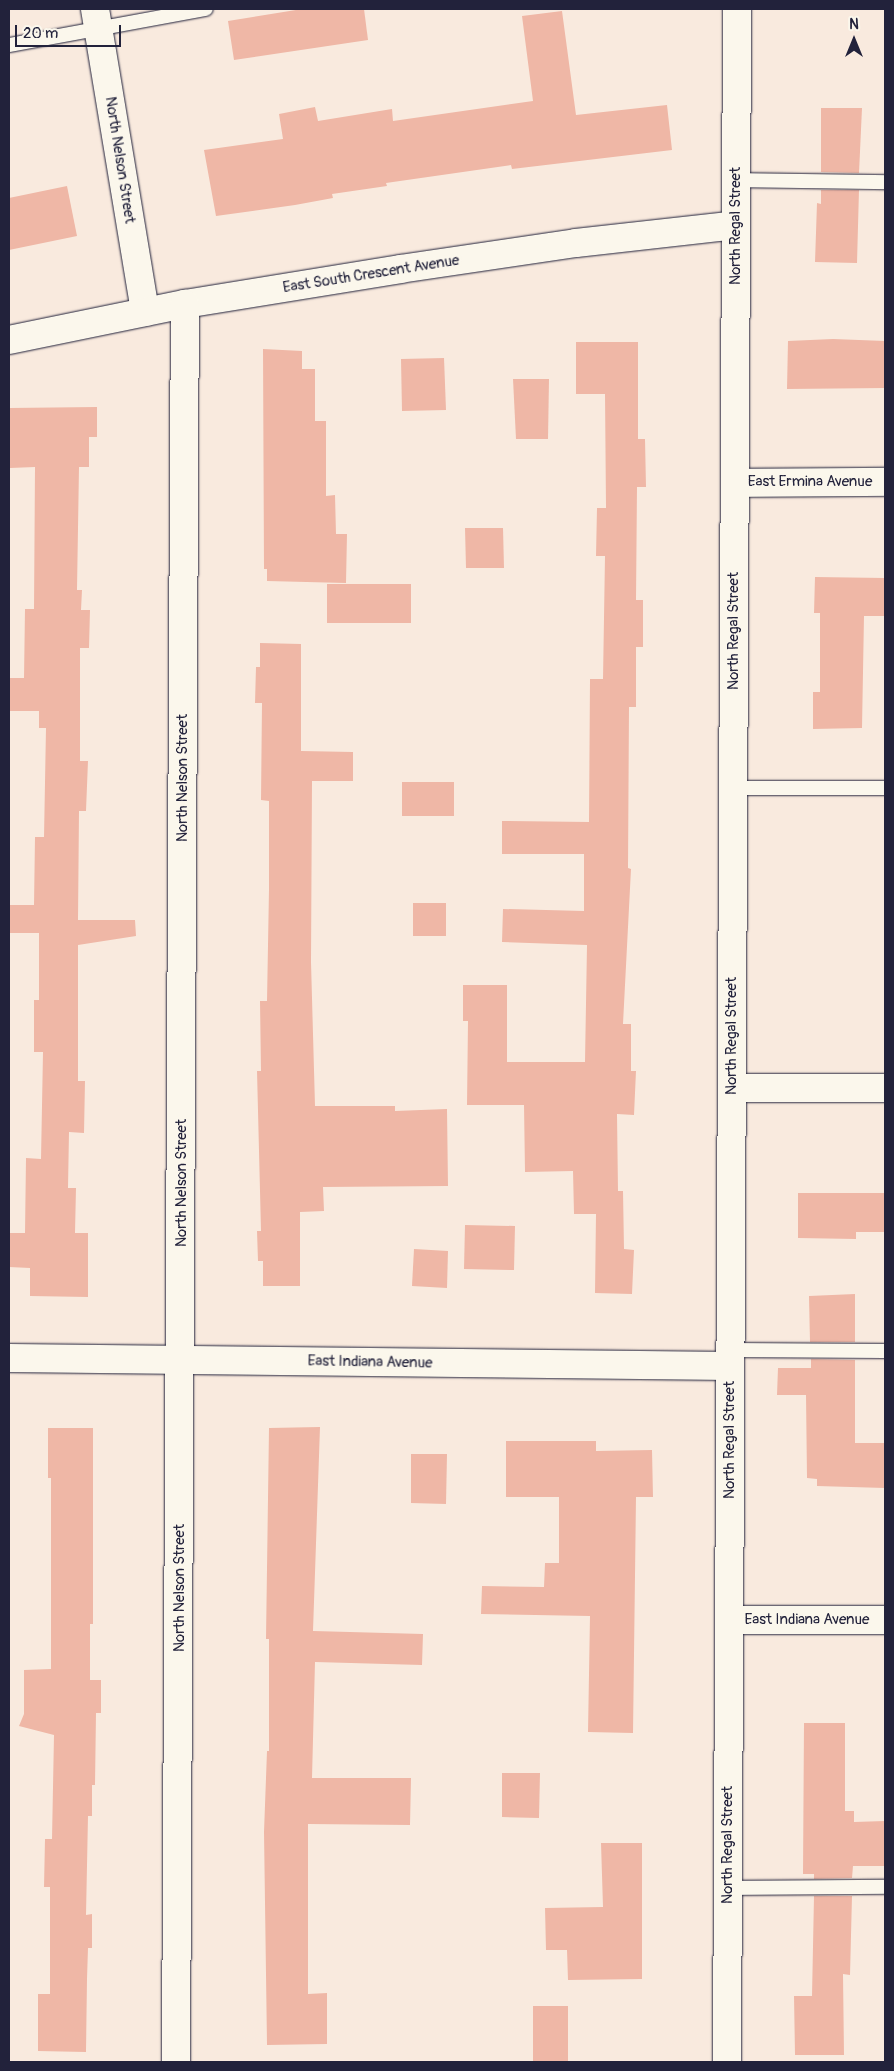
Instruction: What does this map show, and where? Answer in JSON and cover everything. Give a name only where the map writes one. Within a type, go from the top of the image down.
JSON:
[{"type":"street","name":"North Regal Street","points":[[727,2062],[737,9]]},
{"type":"street","name":"North Nelson Street","points":[[97,19],[145,312]]},
{"type":"street","name":"East South Crescent Avenue","points":[[9,340],[185,304],[567,244],[736,225]]},
{"type":"street","name":"North Nelson Street","points":[[176,2062],[185,304]]},
{"type":"street","name":"East Ermina Avenue","points":[[735,482],[885,482]]},
{"type":"street","points":[[732,1088],[885,1088]]},
{"type":"street","name":"East Indiana Avenue","points":[[9,1358],[730,1358]]},
{"type":"street","name":"East Indiana Avenue","points":[[729,1620],[885,1620]]},
{"type":"lane","points":[[9,45],[97,19],[206,9]]},
{"type":"lane","points":[[736,180],[885,182]]},
{"type":"lane","points":[[733,788],[885,788]]},
{"type":"lane","points":[[730,1358],[885,1351]]},
{"type":"lane","points":[[728,1888],[885,1887]]},
{"type":"building","points":[[302,9],[364,9],[368,40],[234,60],[228,21]]},
{"type":"building","points":[[562,11],[576,115],[667,105],[672,150],[512,169],[511,165],[386,183],[387,186],[332,194],[333,198],[216,216],[204,150],[283,139],[279,114],[315,107],[318,121],[392,109],[393,121],[533,101],[522,16]]},
{"type":"building","points":[[821,108],[862,108],[859,173],[821,172]]},
{"type":"building","points":[[67,186],[77,236],[9,250],[9,198]]},
{"type":"building","points":[[821,190],[859,190],[857,263],[815,262],[817,203],[821,204]]},
{"type":"building","points":[[833,339],[885,341],[885,388],[787,389],[788,341]]},
{"type":"building","points":[[576,342],[638,342],[638,439],[645,439],[646,487],[637,487],[636,600],[643,600],[643,647],[636,647],[636,707],[629,707],[628,868],[631,869],[623,1024],[631,1024],[631,1071],[636,1071],[634,1115],[617,1114],[618,1191],[623,1191],[624,1249],[634,1250],[632,1294],[595,1293],[596,1214],[574,1214],[573,1171],[525,1172],[524,1105],[467,1105],[468,1021],[463,1021],[463,985],[507,985],[507,1062],[585,1062],[587,945],[502,942],[503,909],[584,911],[584,854],[502,854],[502,821],[589,822],[590,679],[603,679],[605,556],[596,556],[597,508],[606,508],[605,394],[576,394]]},
{"type":"building","points":[[263,349],[302,351],[302,369],[315,369],[315,421],[326,421],[326,496],[335,495],[336,534],[347,534],[346,583],[267,581],[267,569],[264,569]]},
{"type":"building","points":[[444,358],[446,410],[402,411],[401,359]]},
{"type":"building","points":[[513,379],[549,379],[548,439],[516,439]]},
{"type":"building","points":[[97,407],[97,437],[89,437],[89,467],[79,467],[77,590],[82,590],[81,610],[90,610],[89,648],[80,648],[80,761],[88,761],[86,811],[79,811],[78,920],[135,920],[136,936],[78,945],[78,1081],[85,1081],[84,1133],[69,1132],[68,1188],[76,1188],[75,1233],[88,1233],[88,1297],[30,1296],[30,1268],[9,1267],[9,1233],[25,1233],[26,1158],[41,1159],[43,1052],[34,1052],[34,1000],[39,1000],[39,933],[9,933],[9,905],[34,905],[35,837],[44,837],[46,728],[39,728],[39,711],[9,711],[9,678],[24,678],[25,609],[34,609],[35,467],[10,468],[9,408]]},
{"type":"building","points":[[465,528],[503,528],[504,568],[466,568]]},
{"type":"building","points":[[815,577],[885,578],[885,616],[864,616],[862,728],[813,729],[813,692],[820,692],[820,613],[814,613]]},
{"type":"building","points":[[327,584],[411,584],[411,623],[327,623]]},
{"type":"building","points":[[260,643],[301,644],[301,751],[353,752],[353,781],[312,781],[311,962],[315,1106],[395,1106],[395,1111],[447,1109],[448,1186],[323,1187],[324,1211],[300,1212],[300,1286],[263,1286],[263,1261],[258,1261],[257,1231],[261,1231],[257,1071],[261,1071],[260,1001],[267,1001],[269,889],[269,801],[261,800],[262,703],[255,703],[256,667],[260,667]]},
{"type":"building","points":[[402,782],[454,782],[454,816],[402,816]]},
{"type":"building","points":[[413,903],[446,903],[446,936],[413,936]]},
{"type":"building","points":[[798,1193],[885,1193],[885,1232],[856,1232],[856,1239],[798,1238]]},
{"type":"building","points":[[465,1225],[515,1226],[514,1270],[464,1269]]},
{"type":"building","points":[[414,1249],[448,1251],[447,1288],[412,1286]]},
{"type":"building","points":[[855,1294],[855,1342],[810,1342],[809,1296]]},
{"type":"building","points":[[811,1359],[855,1360],[855,1443],[885,1443],[885,1488],[817,1486],[817,1479],[807,1478],[806,1395],[777,1395],[778,1368],[811,1368]]},
{"type":"building","points":[[320,1427],[313,1631],[423,1634],[422,1665],[315,1662],[312,1778],[411,1778],[410,1825],[308,1824],[308,1994],[327,1993],[327,2044],[267,2045],[264,1832],[267,1751],[269,1751],[269,1639],[266,1639],[269,1428]]},
{"type":"building","points":[[48,1428],[93,1428],[93,1624],[90,1624],[90,1680],[101,1680],[101,1713],[96,1713],[95,1785],[92,1785],[92,1816],[88,1816],[86,1915],[92,1914],[92,1948],[88,1948],[86,2052],[38,2051],[38,1994],[50,1994],[50,1887],[44,1887],[45,1839],[52,1839],[54,1735],[19,1726],[24,1714],[24,1670],[51,1669],[51,1478],[48,1478]]},
{"type":"building","points":[[506,1441],[596,1441],[596,1451],[652,1450],[653,1497],[636,1497],[633,1733],[588,1732],[590,1616],[481,1614],[482,1586],[544,1587],[545,1563],[559,1563],[559,1497],[506,1497]]},
{"type":"building","points":[[411,1454],[447,1454],[446,1504],[411,1503]]},
{"type":"building","points":[[804,1723],[845,1723],[845,1811],[854,1811],[854,1822],[885,1821],[885,1866],[853,1866],[852,1878],[814,1879],[814,1874],[803,1874]]},
{"type":"building","points":[[502,1773],[540,1773],[539,1818],[502,1817]]},
{"type":"building","points":[[601,1843],[642,1843],[642,1979],[568,1980],[567,1950],[546,1950],[545,1908],[603,1907]]},
{"type":"building","points":[[814,1896],[852,1896],[850,1975],[843,1974],[844,2055],[795,2055],[794,1996],[812,1996]]},
{"type":"building","points":[[533,2006],[568,2006],[568,2062],[533,2062]]}]
